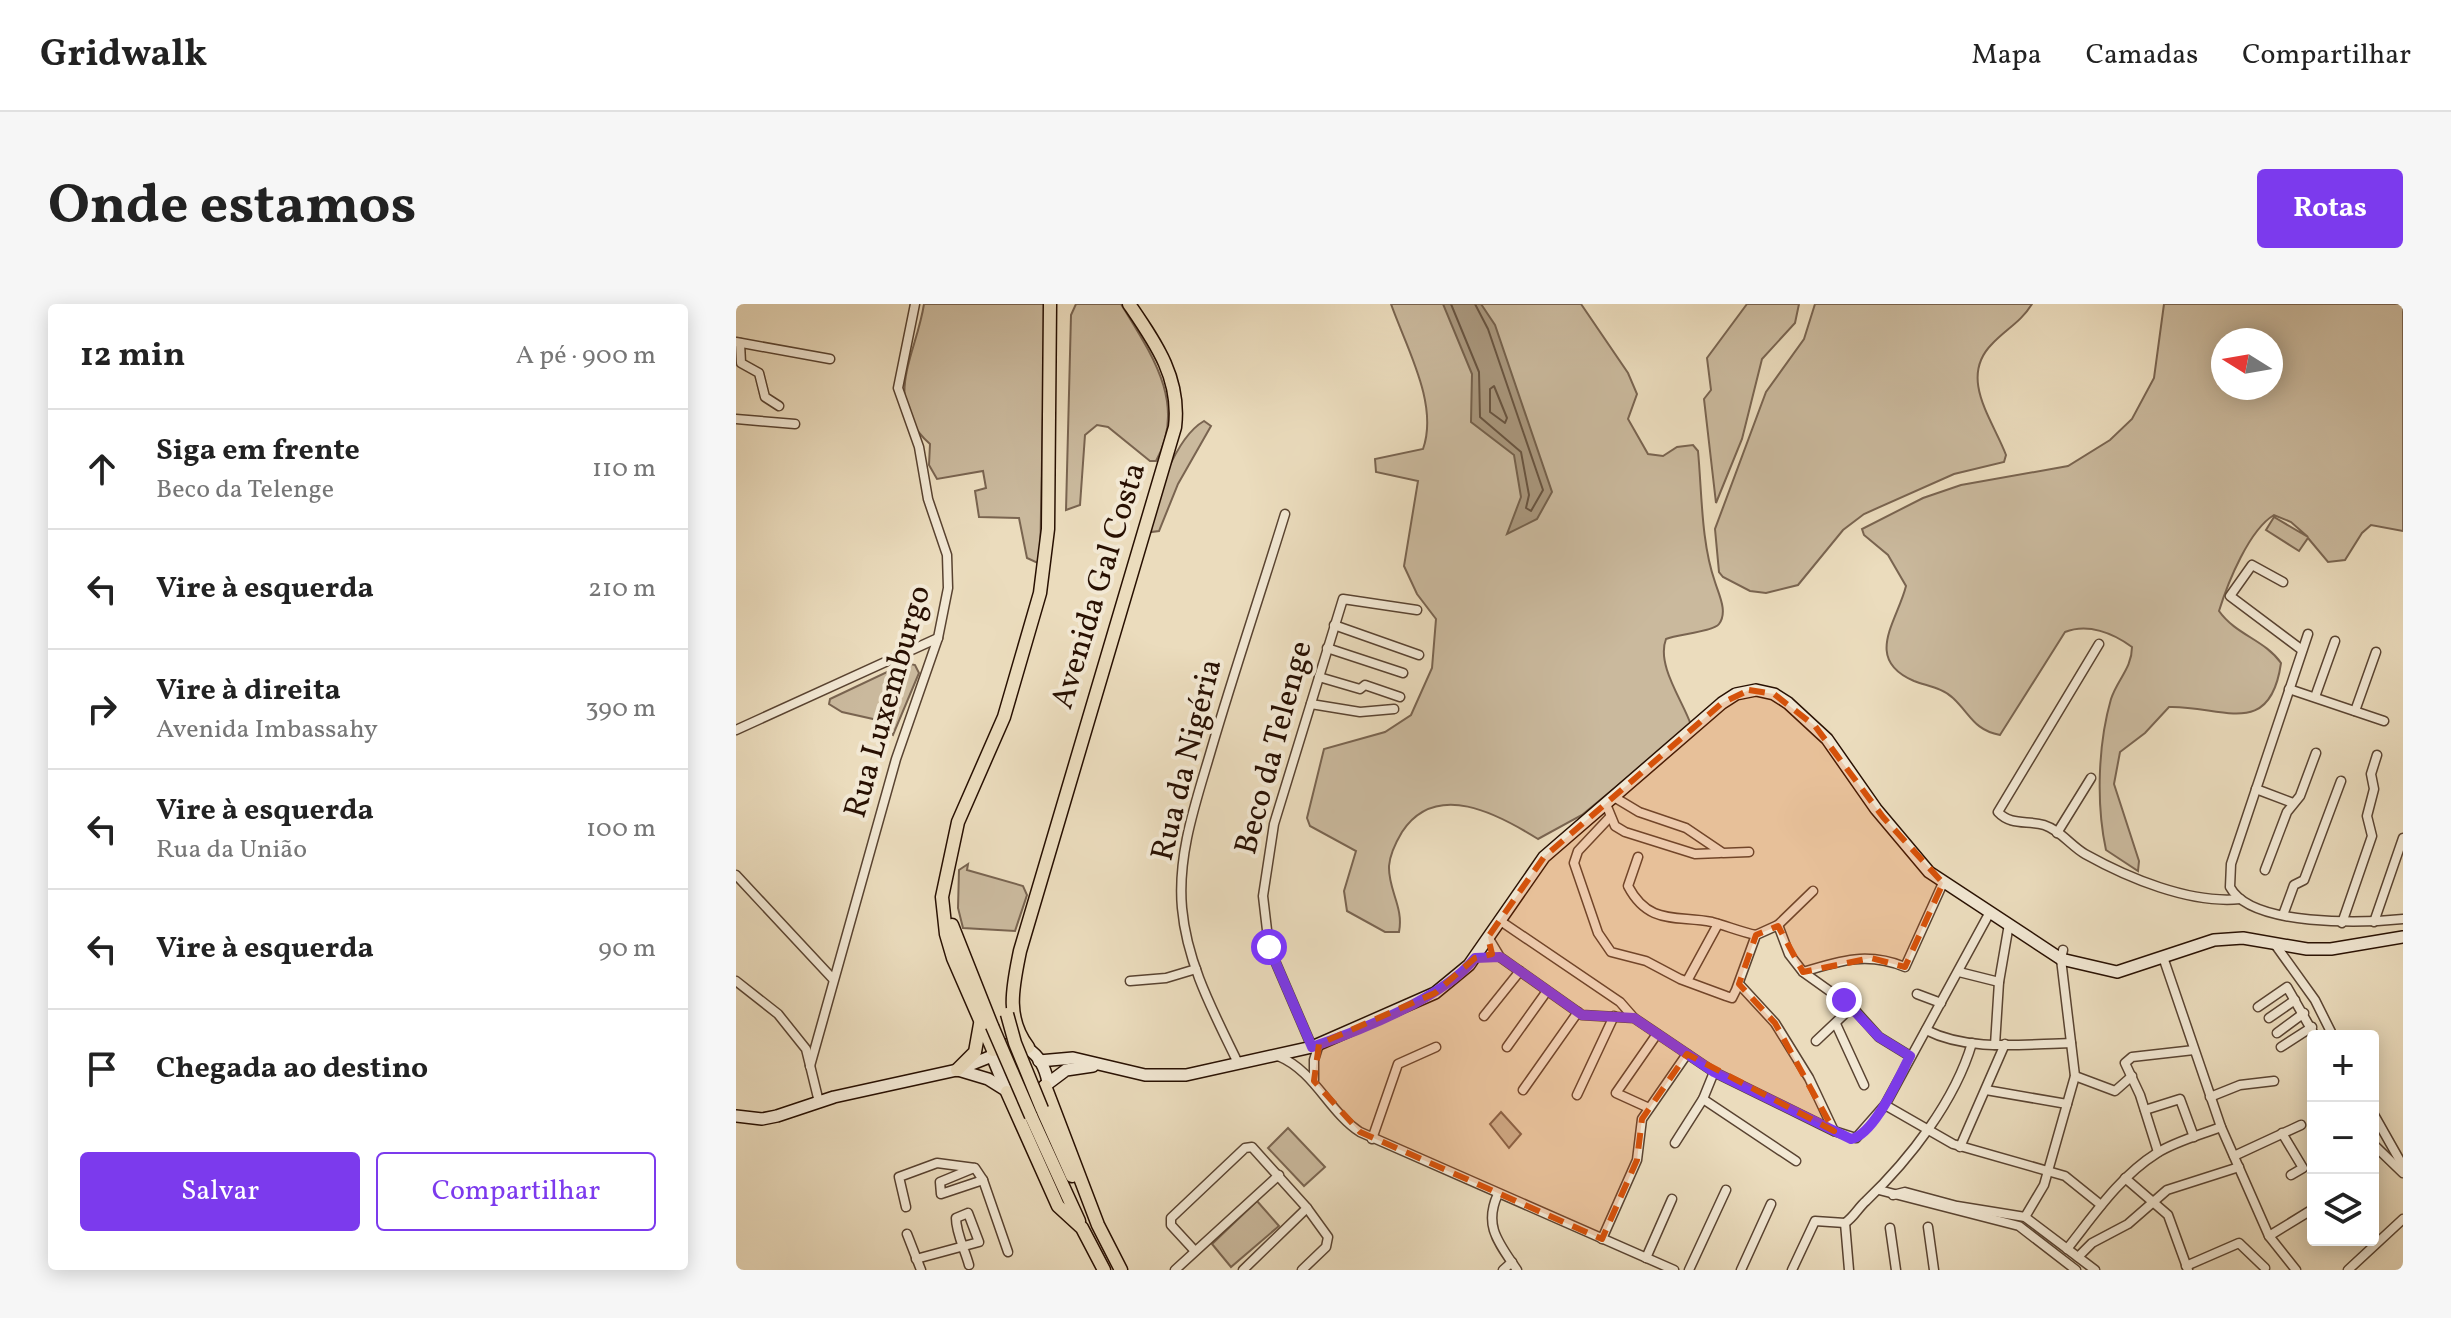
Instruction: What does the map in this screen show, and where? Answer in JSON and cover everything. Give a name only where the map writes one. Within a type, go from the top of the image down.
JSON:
[{"type":"main road","points":[[1050,304],[1048,529],[1040,593],[1004,717],[958,822],[943,883],[956,940],[1006,1091],[1058,1206],[1082,1228]]},
{"type":"main road","name":"Avenida Gal Costa","points":[[1098,1225],[1039,1061],[1015,1025],[1013,989],[1037,889],[1175,427],[1176,406],[1169,373],[1158,347],[1129,304]]},
{"type":"main road","points":[[1039,1061],[1073,1058],[1166,1077],[1316,1046],[1435,993],[1460,975],[1475,958],[1544,857],[1729,697],[1743,691],[1762,690],[1788,703],[1821,732],[1876,809],[1919,862],[1943,883],[2009,924],[2041,949],[2117,972],[2214,940],[2243,938],[2331,949],[2403,937]]},
{"type":"main road","name":"Avenida Gal Costa","points":[[1037,889],[1019,935],[1009,980],[1007,1014],[1036,1113],[1098,1225]]},
{"type":"main road","points":[[957,1070],[975,1052],[986,1024]]},
{"type":"main road","points":[[986,1024],[1036,1113],[1082,1228],[1104,1270]]},
{"type":"main road","points":[[736,1116],[762,1119],[819,1102],[957,1070],[1012,1042],[1028,1047]]},
{"type":"main road","points":[[957,1070],[988,1079],[1006,1091],[1028,1095],[1071,1068],[1102,1065]]},
{"type":"main road","points":[[1098,1225],[1121,1270]]},
{"type":"street","name":"Rua Luxemburgo","points":[[810,1066],[896,759],[938,638],[948,588],[947,555],[928,499],[919,447],[898,388],[915,304]]},
{"type":"street","points":[[779,406],[765,397],[759,373],[741,363],[738,343],[830,359]]},
{"type":"street","points":[[736,419],[795,424]]},
{"type":"street","name":"Rua da Nigéria","points":[[1238,1063],[1196,969],[1182,911],[1186,843],[1248,623],[1285,514]]},
{"type":"street","points":[[2283,582],[2252,565],[2230,596],[2238,606],[2302,650]]},
{"type":"street","name":"Beco da Telenge","points":[[1316,1046],[1269,947],[1263,896],[1274,824],[1343,599],[1417,610]]},
{"type":"street","points":[[1334,625],[1419,655]]},
{"type":"street","points":[[2240,899],[2230,887],[2229,875],[2308,634]]},
{"type":"street","points":[[736,730],[938,638]]},
{"type":"street","points":[[2315,697],[2335,641]]},
{"type":"street","points":[[2099,644],[1997,808],[2000,815],[2011,821],[2045,825],[2089,856],[2142,879],[2209,900],[2240,899],[2283,915],[2342,923],[2403,919]]},
{"type":"street","points":[[1327,648],[1403,673]]},
{"type":"street","points":[[2355,711],[2376,652]]},
{"type":"street","points":[[1319,677],[1358,689],[1367,685],[1400,697]]},
{"type":"street","points":[[2289,689],[2384,721]]},
{"type":"street","points":[[1311,704],[1360,712],[1394,709]]},
{"type":"street","points":[[2265,870],[2287,812],[2300,796],[2316,753]]},
{"type":"street","points":[[2342,923],[2372,836],[2367,816],[2374,789],[2371,774],[2377,755]]},
{"type":"street","points":[[2057,833],[2091,778]]},
{"type":"street","points":[[2283,915],[2294,885],[2304,880],[2341,781]]},
{"type":"street","points":[[2256,789],[2293,803]]},
{"type":"street","points":[[1723,853],[1686,828],[1610,800],[1610,817],[1578,851],[1574,863],[1598,933],[1611,952],[1653,963],[1687,981],[1732,998],[1756,935]]},
{"type":"street","points":[[1610,817],[1625,832],[1683,851],[1704,856],[1749,852]]},
{"type":"street","points":[[2374,922],[2403,838]]},
{"type":"street","points":[[1638,857],[1628,886],[1642,903],[1667,919],[1718,924],[1756,935],[1778,925],[1813,891]]},
{"type":"street","points":[[736,875],[833,979]]},
{"type":"street","points":[[1803,972],[1833,963],[1881,958],[1906,967],[1943,883]]},
{"type":"street","points":[[1499,920],[1620,1002],[1634,1018],[1714,1072],[1834,1131],[1856,1138],[1885,1105],[1990,912]]},
{"type":"street","points":[[1687,981],[1718,924]]},
{"type":"street","points":[[1995,1045],[1999,982],[2009,924]]},
{"type":"street","points":[[1778,925],[1789,954],[1803,972],[1852,1007],[1879,1037],[1910,1056]]},
{"type":"street","points":[[1488,937],[1500,957],[1578,1012],[1589,1017],[1634,1018]]},
{"type":"street","points":[[2274,943],[2315,1000],[2330,1030]]},
{"type":"street","points":[[2025,1217],[2049,1170],[2075,1076],[2062,955]]},
{"type":"street","points":[[1475,958],[1500,957]]},
{"type":"street","points":[[2163,957],[2221,1127],[2269,1236],[2296,1270]]},
{"type":"street","points":[[1130,981],[1166,978],[1196,969]]},
{"type":"street","points":[[1484,1016],[1520,971]]},
{"type":"street","points":[[1959,972],[1999,982]]},
{"type":"street","points":[[736,981],[792,1030],[806,1049],[819,1102]]},
{"type":"street","points":[[1739,984],[1775,1023],[1809,1078],[1834,1131]]},
{"type":"street","points":[[2258,1007],[2287,987],[2313,1030]]},
{"type":"street","points":[[1507,1047],[1547,991]]},
{"type":"street","points":[[1917,994],[1941,1003]]},
{"type":"street","points":[[2269,1018],[2295,1000]]},
{"type":"street","points":[[1816,1041],[1852,1007]]},
{"type":"street","points":[[1523,1090],[1578,1012]]},
{"type":"street","points":[[2277,1033],[2304,1013]]},
{"type":"street","points":[[1577,1095],[1614,1016]]},
{"type":"street","points":[[1836,1024],[1864,1085]]},
{"type":"street","points":[[1926,1030],[1949,1040],[1972,1043],[2071,1043]]},
{"type":"street","points":[[1649,1108],[1618,1097],[1617,1091],[1657,1034]]},
{"type":"street","points":[[2281,1047],[2307,1035]]},
{"type":"street","points":[[1845,1223],[1879,1190],[1926,1130],[1953,1089],[1972,1043]]},
{"type":"street","points":[[1960,1147],[2005,1044]]},
{"type":"street","points":[[1314,1081],[1316,1046]]},
{"type":"street","points":[[1372,1139],[1398,1064],[1436,1047]]},
{"type":"street","points":[[2158,1152],[2132,1076],[2125,1066],[2132,1057],[2194,1050]]},
{"type":"street","points":[[1602,1239],[1639,1150],[1639,1125],[1687,1054]]},
{"type":"street","points":[[1277,1056],[1314,1081],[1341,1118],[1372,1139],[1646,1258],[1653,1266],[1674,1270]]},
{"type":"street","points":[[1675,1143],[1703,1099],[1714,1072]]},
{"type":"street","points":[[2075,1076],[2115,1091],[2132,1076]]},
{"type":"street","points":[[2210,1097],[2240,1085],[2274,1081]]},
{"type":"street","points":[[1986,1090],[2067,1104]]},
{"type":"street","points":[[1703,1099],[1796,1161]]},
{"type":"street","points":[[2145,1110],[2180,1099],[2194,1137]]},
{"type":"street","points":[[1885,1105],[1960,1147],[2049,1170],[2073,1181],[2101,1205]]},
{"type":"street","points":[[2379,1124],[2403,1166]]},
{"type":"street","points":[[2234,1156],[2301,1125]]},
{"type":"street","points":[[2067,1249],[2125,1178],[2158,1152],[2221,1127]]},
{"type":"street","points":[[2282,1133],[2303,1168],[2291,1175]]},
{"type":"street","points":[[1194,1250],[1171,1225],[1171,1218],[1245,1148],[1252,1147],[1307,1208],[1328,1240],[1326,1247],[1302,1270]]},
{"type":"street","points":[[2379,1150],[2403,1173]]},
{"type":"street","points":[[906,1207],[899,1177],[937,1163],[975,1168],[983,1180],[1008,1252]]},
{"type":"street","points":[[2078,1257],[2092,1243],[2128,1224],[2175,1186],[2239,1167]]},
{"type":"street","points":[[975,1168],[940,1182],[941,1194],[983,1180]]},
{"type":"street","points":[[1175,1270],[1279,1175]]},
{"type":"street","points":[[2125,1178],[2168,1215],[2187,1268],[2239,1243],[2264,1269],[2281,1254]]},
{"type":"street","points":[[1689,1270],[1726,1190]]},
{"type":"street","points":[[1879,1190],[2019,1226],[2076,1270]]},
{"type":"street","points":[[1893,1195],[1902,1191],[2025,1217],[2095,1270]]},
{"type":"street","points":[[1498,1194],[1490,1223],[1515,1266],[1503,1270]]},
{"type":"street","points":[[1646,1258],[1672,1199]]},
{"type":"street","points":[[1741,1270],[1771,1204]]},
{"type":"street","points":[[1243,1270],[1307,1208]]},
{"type":"street","points":[[2269,1236],[2307,1213]]},
{"type":"street","points":[[2348,1270],[2403,1219]]},
{"type":"street","points":[[1792,1270],[1817,1220],[1845,1223]]},
{"type":"street","points":[[1845,1223],[1849,1270]]},
{"type":"street","points":[[1928,1227],[1934,1270]]},
{"type":"street","points":[[1890,1228],[1896,1270]]},
{"type":"street","points":[[907,1234],[921,1270]]},
{"type":"street","points":[[916,1259],[964,1246],[969,1265]]},
{"type":"highlighted area","points":[[1749,690],[1774,694],[1815,726],[1883,817],[1943,883],[1905,967],[1871,958],[1803,972],[1778,926],[1756,935],[1739,984],[1775,1023],[1834,1131],[1687,1054],[1642,1119],[1637,1160],[1602,1239],[1360,1132],[1314,1081],[1319,1044],[1435,993],[1475,958],[1492,954],[1488,937],[1544,857],[1722,703]]},
{"type":"shaded area","points":[[924,304],[1045,304],[1040,564],[1027,558],[1019,518],[979,517],[975,491],[986,488],[983,471],[937,479],[929,465],[930,444],[915,428],[904,395],[909,360]]},
{"type":"shaded area","points":[[1076,304],[1121,304],[1161,379],[1167,399],[1168,419],[1165,440],[1156,461],[1150,461],[1108,427],[1097,425],[1085,435],[1080,505],[1066,510],[1071,315]]},
{"type":"shaded area","points":[[1391,304],[1581,304],[1628,373],[1637,394],[1628,419],[1648,454],[1663,456],[1677,447],[1693,445],[1698,451],[1707,551],[1723,609],[1722,619],[1715,627],[1666,639],[1667,671],[1691,725],[1582,815],[1538,839],[1505,820],[1468,807],[1449,805],[1432,808],[1416,816],[1402,832],[1390,862],[1389,875],[1399,915],[1399,932],[1385,932],[1347,911],[1344,891],[1356,851],[1310,826],[1307,818],[1324,749],[1385,732],[1411,715],[1432,668],[1436,619],[1417,594],[1404,566],[1418,481],[1376,472],[1375,459],[1423,449],[1427,432],[1427,413],[1419,376]]},
{"type":"shaded area","points":[[1747,304],[1799,304],[1795,323],[1762,359],[1742,439],[1716,503],[1704,399],[1711,390],[1707,358]]},
{"type":"shaded area","points":[[1815,304],[2032,304],[1992,344],[1982,357],[1978,371],[1981,399],[2006,455],[2004,462],[1954,474],[1864,514],[1843,530],[1798,585],[1766,593],[1750,591],[1719,572],[1715,529],[1766,392],[1804,339]]},
{"type":"shaded area","points":[[2164,304],[2403,304],[2403,531],[2371,525],[2362,533],[2345,560],[2328,562],[2308,538],[2299,551],[2266,530],[2274,517],[2308,537],[2291,522],[2274,515],[2256,532],[2234,572],[2219,611],[2281,663],[2275,687],[2266,702],[2254,711],[2240,714],[2169,707],[2145,733],[2120,752],[2114,784],[2139,861],[2138,871],[2106,850],[2100,794],[2101,754],[2107,717],[2111,699],[2130,661],[2132,647],[2100,631],[2074,629],[2065,632],[2000,735],[1984,730],[1949,695],[1914,681],[1890,662],[1888,639],[1906,586],[1888,555],[1864,535],[1862,529],[1923,498],[1961,485],[2068,466],[2110,440],[2132,419],[2154,378]]},
{"type":"shaded area","points":[[1204,421],[1211,426],[1178,484],[1159,531],[1151,532],[1167,471],[1184,441]]},
{"type":"shaded area","points":[[906,663],[915,665],[919,673],[893,735],[873,719],[842,712],[829,704],[830,699]]},
{"type":"shaded area","points":[[968,864],[967,870],[1023,886],[1027,895],[1015,931],[963,928],[958,908],[959,870]]},
{"type":"shaded area","points":[[1501,1112],[1521,1134],[1509,1148],[1490,1124]]},
{"type":"shaded area","points":[[1288,1128],[1325,1167],[1304,1186],[1268,1148]]},
{"type":"shaded area","points":[[1257,1201],[1279,1226],[1231,1267],[1212,1244]]},
{"type":"water","points":[[1443,304],[1481,304],[1495,325],[1552,492],[1537,519],[1507,534],[1521,497],[1514,455],[1471,422],[1472,374]]},
{"type":"route","points":[[1269,947],[1312,1047],[1435,993],[1460,975],[1475,958],[1500,957],[1582,1015],[1634,1018],[1714,1072],[1851,1139],[1865,1130],[1885,1105],[1910,1056],[1886,1043],[1844,1000]]}]
